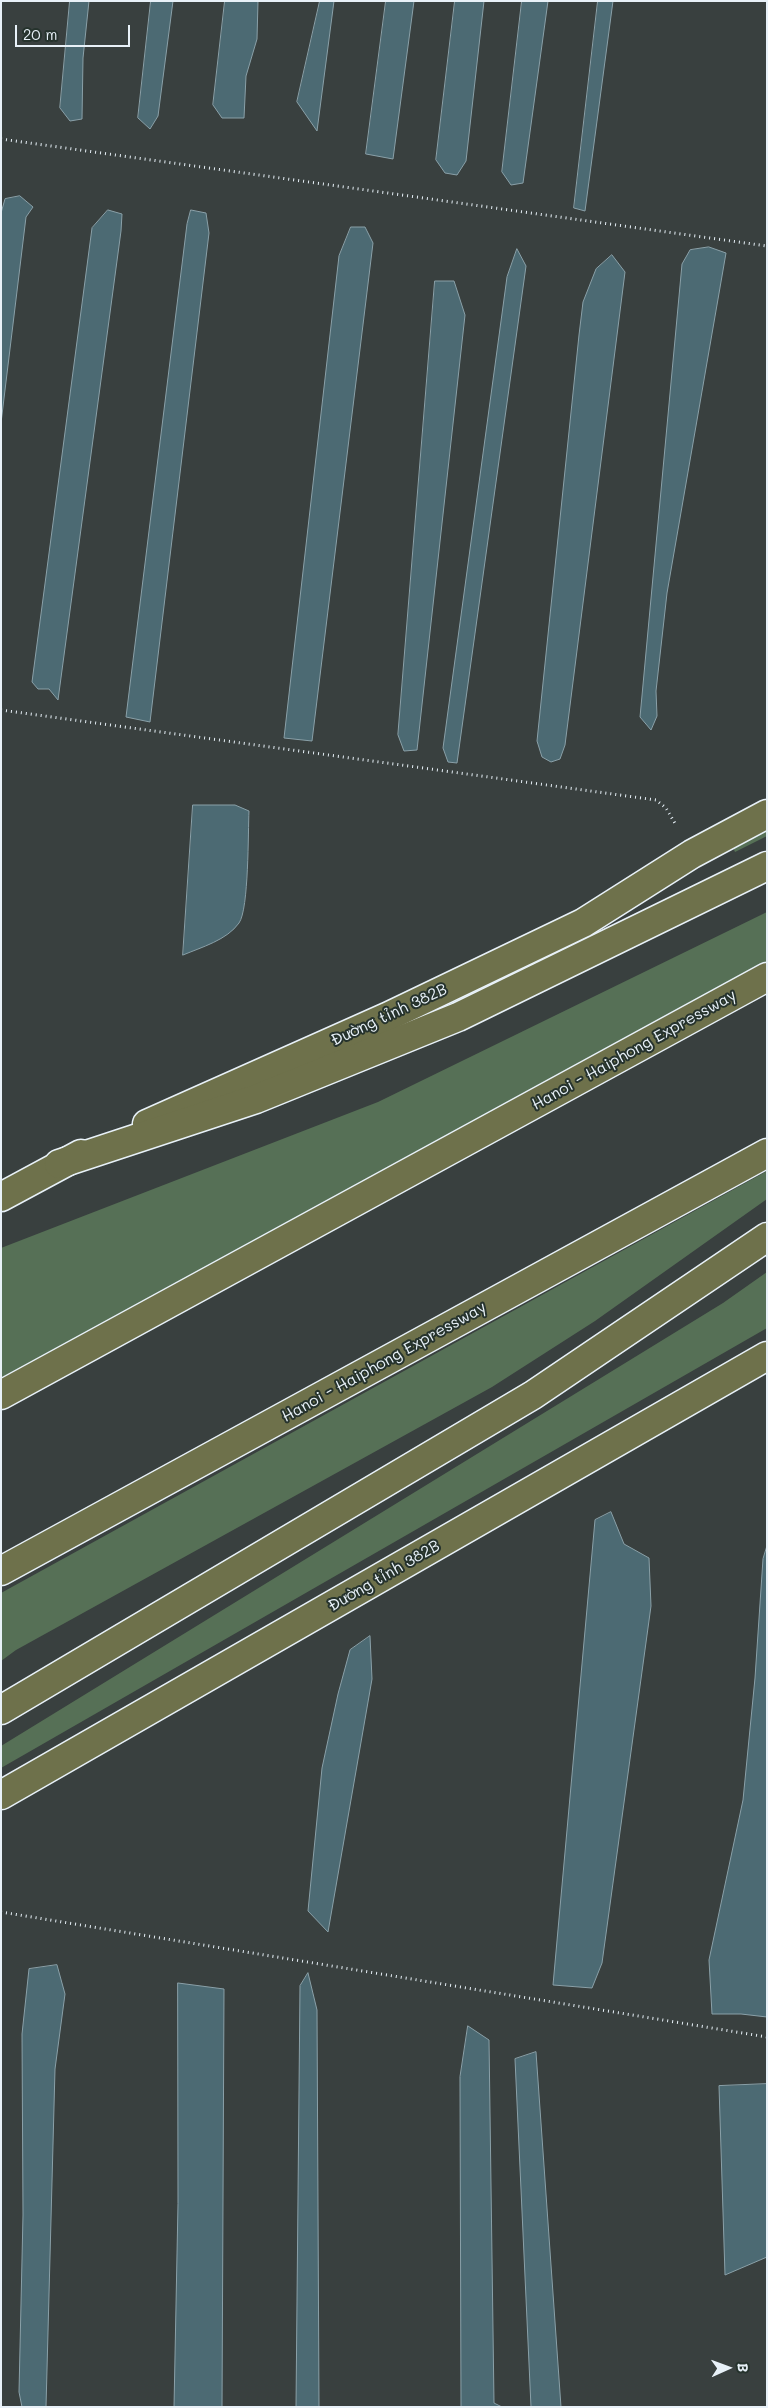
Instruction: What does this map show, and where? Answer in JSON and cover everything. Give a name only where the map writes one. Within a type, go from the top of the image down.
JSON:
[{"type":"main road","name":"Đường tỉnh 382B","points":[[1,1197],[59,1164],[387,1016],[583,922],[692,854],[767,814]]},
{"type":"main road","points":[[59,1164],[256,1099],[458,1017],[767,866]]},
{"type":"main road","name":"Hanoi - Haiphong Expressway","points":[[1,1395],[767,977]]},
{"type":"main road","name":"Hanoi - Haiphong Expressway","points":[[1,1571],[767,1153]]},
{"type":"main road","points":[[1,1710],[533,1395],[767,1238]]},
{"type":"main road","name":"Đường tỉnh 382B","points":[[1,1795],[767,1356]]},
{"type":"path","points":[[1,139],[767,246]]},
{"type":"path","points":[[1,710],[656,800],[666,808],[692,854]]},
{"type":"path","points":[[1,1912],[767,2037]]},
{"type":"green space","points":[[767,824],[767,836],[735,852],[731,843]]},
{"type":"green space","points":[[767,912],[767,968],[1,1388],[1,1248],[378,1102]]},
{"type":"green space","points":[[767,1171],[767,1199],[595,1321],[492,1387],[16,1650],[1,1661],[1,1593]]},
{"type":"green space","points":[[767,1272],[767,1328],[1,1768],[1,1746],[723,1303]]},
{"type":"water","points":[[70,1],[89,1],[83,58],[82,119],[70,121],[60,108]]},
{"type":"water","points":[[151,1],[173,1],[158,116],[150,129],[138,118]]},
{"type":"water","points":[[225,1],[258,1],[257,39],[246,76],[244,118],[222,118],[213,105]]},
{"type":"water","points":[[320,1],[334,1],[317,131],[297,102]]},
{"type":"water","points":[[386,1],[414,1],[393,159],[366,154]]},
{"type":"water","points":[[455,1],[484,1],[466,161],[457,175],[445,173],[436,160]]},
{"type":"water","points":[[522,1],[548,1],[523,183],[511,185],[502,172]]},
{"type":"water","points":[[598,1],[613,1],[585,211],[574,208]]},
{"type":"water","points":[[20,196],[33,207],[26,217],[1,423],[1,213],[5,199]]},
{"type":"water","points":[[108,210],[122,214],[121,231],[58,700],[49,689],[38,689],[32,682],[92,228]]},
{"type":"water","points":[[191,210],[206,213],[209,233],[150,722],[126,717],[187,224]]},
{"type":"water","points":[[351,227],[365,227],[373,243],[312,741],[284,738],[339,256]]},
{"type":"water","points":[[709,247],[726,253],[667,593],[656,691],[657,716],[651,730],[640,717],[682,264],[690,250]]},
{"type":"water","points":[[517,249],[526,266],[457,763],[448,762],[443,748],[507,277]]},
{"type":"water","points":[[612,255],[625,272],[565,745],[560,759],[551,762],[542,757],[537,741],[579,335],[583,302],[596,269]]},
{"type":"water","points":[[435,281],[454,281],[465,315],[417,750],[404,751],[398,735]]},
{"type":"water","points":[[193,805],[235,805],[249,811],[245,902],[239,923],[234,929],[214,942],[183,955]]},
{"type":"water","points":[[611,1512],[624,1544],[649,1558],[651,1606],[602,1963],[592,1988],[553,1985],[595,1520]]},
{"type":"water","points":[[767,1546],[767,2017],[741,2014],[712,2014],[709,1960],[743,1800],[755,1678],[763,1559]]},
{"type":"water","points":[[370,1636],[372,1679],[328,1932],[308,1911],[322,1768],[338,1694],[350,1650]]},
{"type":"water","points":[[57,1965],[65,1994],[55,2069],[46,2407],[22,2407],[19,2392],[23,2215],[22,2034],[29,1969]]},
{"type":"water","points":[[308,1973],[317,2010],[319,2407],[296,2407],[300,1986]]},
{"type":"water","points":[[178,1983],[224,1989],[222,2407],[174,2407],[178,2204]]},
{"type":"water","points":[[468,2026],[489,2040],[494,2403],[502,2407],[461,2407],[460,2077]]},
{"type":"water","points":[[536,2052],[561,2407],[531,2407],[515,2059]]},
{"type":"water","points":[[767,2084],[767,2257],[725,2275],[719,2086]]}]
